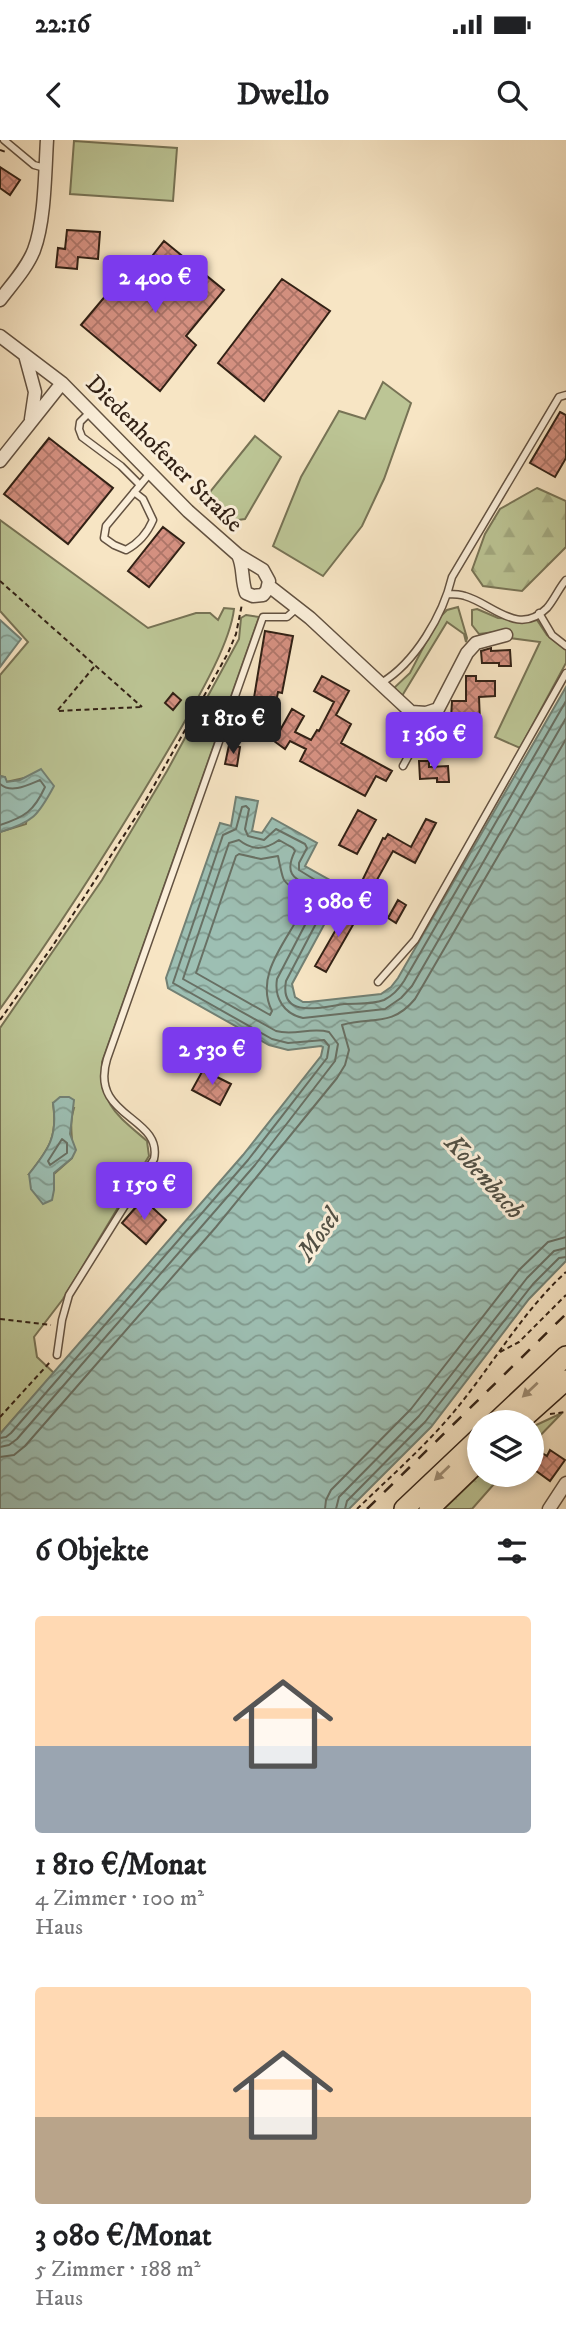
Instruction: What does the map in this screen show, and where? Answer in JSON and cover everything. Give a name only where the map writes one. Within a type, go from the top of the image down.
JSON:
[{"type":"main road","points":[[509,1410],[566,1356]]},
{"type":"main road","points":[[532,1410],[566,1380]]},
{"type":"main road","points":[[539,1410],[566,1397]]},
{"type":"main road","points":[[404,1509],[467,1449]]},
{"type":"main road","points":[[429,1509],[467,1472]]},
{"type":"street","points":[[0,300],[27,264],[39,233],[47,140]]},
{"type":"street","name":"Diedenhofener Straße","points":[[0,336],[62,383],[188,511],[238,555],[258,566]]},
{"type":"street","points":[[23,352],[32,374],[34,400],[31,422]]},
{"type":"street","name":"Diedenhofener Straße","points":[[34,400],[51,385],[62,383]]},
{"type":"street","name":"Diedenhofener Straße","points":[[0,461],[62,383]]},
{"type":"street","name":"Diedenhofener Straße","points":[[238,555],[247,594]]},
{"type":"street","points":[[243,578],[251,568],[258,566],[268,577],[269,586],[263,595],[256,597],[247,594]]},
{"type":"street","points":[[269,586],[298,608],[411,712],[433,712],[438,709],[467,653],[476,643],[506,635]]},
{"type":"street","points":[[549,1509],[566,1483]]},
{"type":"lane","points":[[9,141],[34,165],[45,168]]},
{"type":"lane","points":[[381,683],[395,674],[417,647],[448,594],[452,577],[559,397],[566,395]]},
{"type":"lane","points":[[91,410],[80,422],[82,437],[121,466],[140,485]]},
{"type":"lane","points":[[134,492],[143,499],[153,520],[148,531],[126,550],[104,538],[106,526],[134,492],[151,472]]},
{"type":"lane","points":[[448,594],[465,596],[498,614],[514,619],[528,619],[548,607],[566,580]]},
{"type":"lane","points":[[57,1356],[69,1295],[153,1159],[156,1147],[152,1137],[109,1097],[104,1083],[107,1059],[263,617],[287,617],[298,608]]},
{"type":"lane","points":[[539,613],[552,635],[566,646]]},
{"type":"lane","points":[[378,982],[415,940],[566,673]]},
{"type":"lane","points":[[403,766],[433,712]]},
{"type":"path","points":[[0,581],[142,707],[57,711],[94,666]]},
{"type":"path","points":[[0,1020],[52,947],[141,808],[228,653],[247,594]]},
{"type":"path","points":[[357,1509],[452,1414],[545,1294],[566,1272]]},
{"type":"path","points":[[499,1353],[519,1342],[566,1295]]},
{"type":"path","points":[[0,1320],[61,1326]]},
{"type":"path","points":[[0,1417],[57,1356]]},
{"type":"green space","points":[[74,141],[177,148],[173,201],[70,194]]},
{"type":"green space","points":[[383,382],[411,403],[384,479],[362,526],[323,576],[273,546],[301,477],[339,411],[365,419]]},
{"type":"green space","points":[[255,436],[281,457],[245,519],[223,522],[201,503]]},
{"type":"green space","points":[[537,488],[566,501],[566,547],[522,591],[483,586],[472,570],[485,534],[500,509]]},
{"type":"green space","points":[[0,520],[148,628],[196,613],[210,613],[218,620],[224,608],[234,609],[219,656],[177,735],[92,874],[0,1009],[0,832],[26,824],[33,776],[6,782],[5,777],[0,776],[0,675],[28,642],[0,611]]},
{"type":"green space","points":[[458,607],[466,642],[464,634],[447,622],[402,696],[396,693],[395,687],[410,673],[438,619],[447,610]]},
{"type":"green space","points":[[477,609],[498,618],[537,620],[547,635],[566,650],[566,663],[520,748],[495,737],[540,642],[510,638],[510,630],[479,634],[472,625],[472,610]]},
{"type":"green space","points":[[246,615],[259,617],[102,1062],[102,1077],[108,1099],[119,1116],[147,1141],[149,1156],[63,1299],[34,1337],[37,1357],[54,1373],[0,1434],[0,1028],[102,880],[167,771],[239,639],[241,618]],"holes":[[[53,1103],[74,1108],[71,1121],[72,1158],[54,1174],[29,1174],[42,1157],[53,1134]]]},
{"type":"green space","points":[[562,1413],[544,1432],[544,1421]]},
{"type":"green space","points":[[467,1487],[491,1487],[472,1509],[444,1509]]},
{"type":"water","points":[[0,620],[21,639],[0,667]]},
{"type":"water","points":[[566,687],[566,1261],[529,1299],[431,1427],[349,1509],[0,1509],[0,1434],[243,1155],[321,1056],[321,1046],[288,1050],[269,1045],[168,988],[166,978],[220,823],[231,826],[236,797],[258,801],[252,831],[262,833],[272,818],[317,843],[305,866],[344,888],[292,984],[295,997],[309,1002],[381,994],[398,978]]},
{"type":"water","points":[[41,769],[54,786],[39,811],[20,825],[0,832],[0,776],[5,777],[7,782],[20,780]]},
{"type":"water","points":[[60,1097],[74,1100],[70,1134],[76,1150],[72,1158],[54,1173],[52,1200],[43,1204],[31,1189],[29,1174],[50,1142],[54,1124],[53,1103]]},
{"type":"building","points":[[0,167],[20,180],[10,195],[0,188]]},
{"type":"building","points":[[67,230],[100,232],[98,259],[78,257],[77,269],[56,267],[58,248],[65,249]]},
{"type":"building","points":[[164,241],[224,290],[186,336],[196,345],[160,391],[81,325],[118,281],[127,288]]},
{"type":"building","points":[[282,279],[330,311],[264,401],[218,363]]},
{"type":"building","points":[[560,412],[566,415],[566,458],[555,477],[530,463]]},
{"type":"building","points":[[49,438],[113,488],[68,544],[4,494]]},
{"type":"building","points":[[163,527],[184,543],[149,587],[128,571]]},
{"type":"building","points":[[265,631],[293,636],[282,693],[278,692],[270,733],[249,728]]},
{"type":"building","points":[[491,648],[491,651],[510,650],[511,666],[482,663],[481,651]]},
{"type":"building","points":[[322,676],[349,691],[336,715],[351,724],[341,743],[392,771],[386,781],[376,776],[365,796],[300,761],[306,749],[290,741],[285,749],[274,741],[292,709],[304,716],[295,732],[311,740],[317,730],[319,731],[334,702],[314,691]]},
{"type":"building","points":[[466,676],[476,676],[476,681],[495,681],[495,696],[479,697],[480,722],[468,722],[468,718],[451,719],[452,701],[466,701]]},
{"type":"building","points":[[173,693],[181,700],[173,710],[165,703]]},
{"type":"building","points":[[435,731],[446,731],[446,737],[465,736],[465,752],[436,749]]},
{"type":"building","points":[[229,745],[240,747],[237,766],[225,764]]},
{"type":"building","points":[[419,761],[429,761],[429,767],[448,766],[449,782],[437,782],[437,778],[420,779]]},
{"type":"building","points":[[358,810],[376,820],[357,854],[339,845]]},
{"type":"building","points":[[426,819],[436,823],[415,863],[393,851],[373,887],[362,881],[383,838],[388,834],[411,847]]},
{"type":"building","points":[[398,900],[406,905],[396,923],[388,918]]},
{"type":"building","points":[[350,905],[361,911],[326,972],[315,966]]},
{"type":"building","points":[[184,1044],[195,1050],[185,1069],[175,1063]]},
{"type":"building","points":[[203,1070],[231,1084],[220,1105],[192,1090]]},
{"type":"building","points":[[143,1199],[166,1220],[146,1244],[122,1223]]},
{"type":"building","points":[[550,1450],[565,1460],[550,1481],[544,1477],[544,1454],[547,1456]]},
{"type":"railway","points":[[367,1509],[566,1314]]},
{"type":"water label","name":"Kobenbach","points":[[484,1177]]},
{"type":"water label","name":"Mosel","points":[[319,1235]]}]
